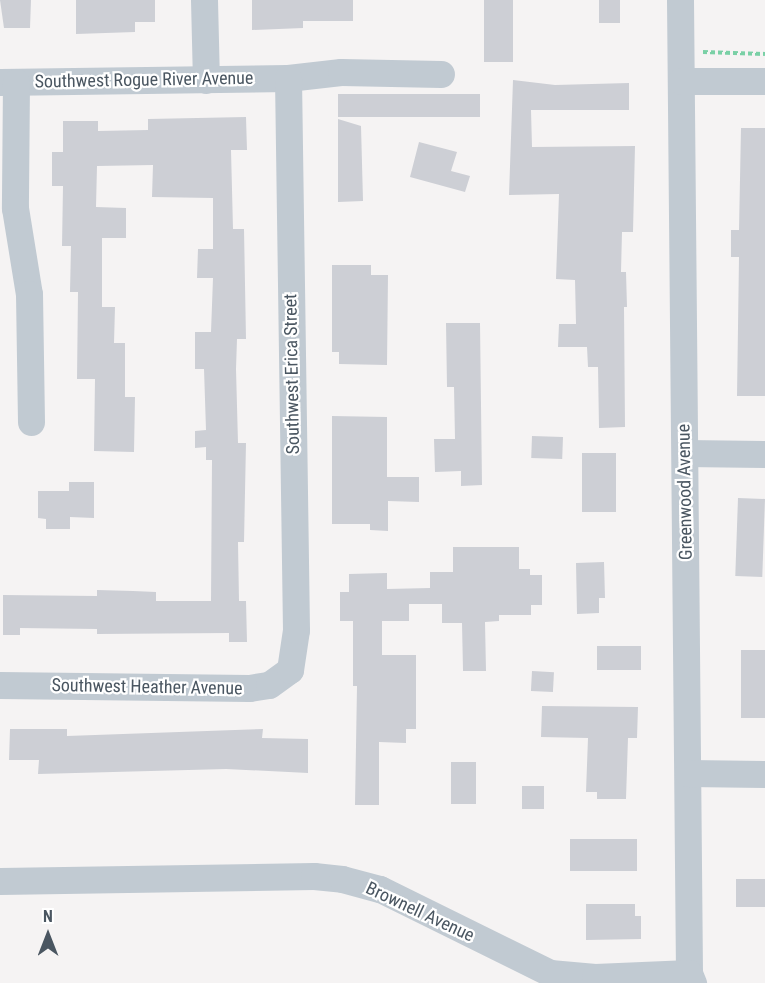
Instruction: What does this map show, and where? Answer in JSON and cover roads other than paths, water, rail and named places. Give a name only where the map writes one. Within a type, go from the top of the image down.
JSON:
[{"type":"street","points":[[204,0],[206,80]]},
{"type":"street","name":"Greenwood Avenue","points":[[680,0],[691,978]]},
{"type":"street","name":"Southwest Rogue River Avenue","points":[[8,82],[288,78],[341,72],[441,74]]},
{"type":"street","name":"Southwest Erica Street","points":[[288,78],[296,630],[290,670]]},
{"type":"street","points":[[681,81],[765,81]]},
{"type":"street","points":[[8,82],[15,208],[29,294],[31,422]]},
{"type":"street","points":[[685,453],[765,454]]},
{"type":"street","name":"Southwest Heather Avenue","points":[[0,685],[249,688],[269,685],[290,670]]},
{"type":"street","points":[[688,773],[765,774]]},
{"type":"street","name":"Brownell Avenue","points":[[0,881],[314,876],[342,879],[380,889],[550,974],[691,978]]}]
